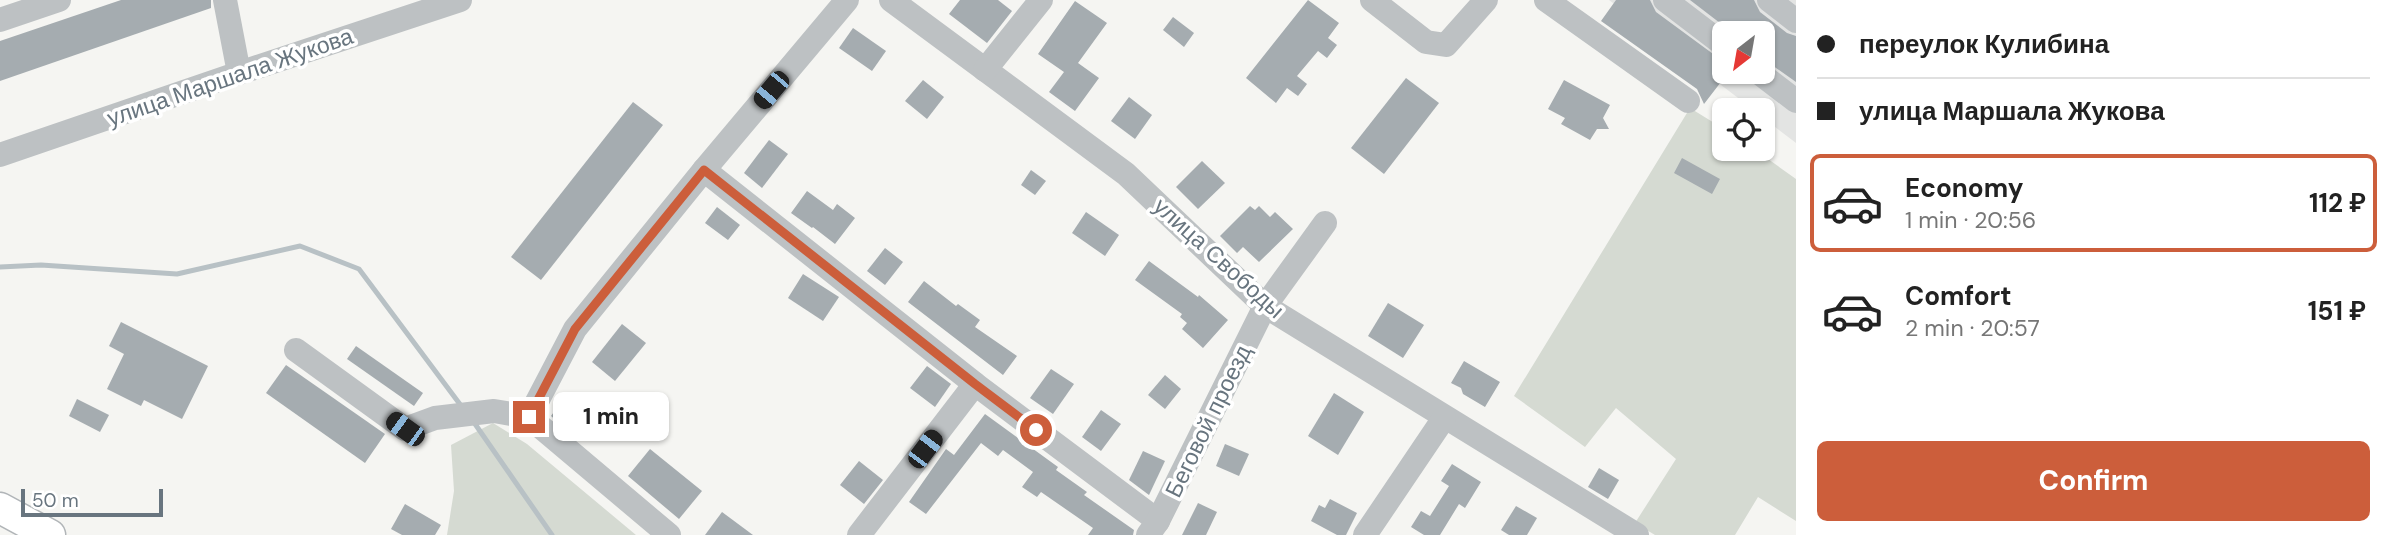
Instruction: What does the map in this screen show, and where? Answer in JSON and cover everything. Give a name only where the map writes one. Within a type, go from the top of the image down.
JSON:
[{"type":"main road","points":[[0,509],[50,535]]},
{"type":"street","points":[[0,20],[59,0]]},
{"type":"street","points":[[225,0],[239,73]]},
{"type":"street","name":"улица Маршала Жукова","points":[[0,155],[430,5],[460,0]]},
{"type":"street","points":[[529,417],[575,329],[847,0]]},
{"type":"street","name":"улица Свободы","points":[[891,0],[1126,174],[1265,306],[1637,535]]},
{"type":"street","points":[[985,70],[1041,0]]},
{"type":"street","points":[[1372,0],[1426,42],[1446,45],[1486,0]]},
{"type":"street","points":[[1546,0],[1688,101]]},
{"type":"street","points":[[1665,0],[1712,36]]},
{"type":"street","points":[[1769,0],[1796,21]]},
{"type":"street","points":[[1774,84],[1796,101]]},
{"type":"street","points":[[704,170],[1153,528]]},
{"type":"street","name":"Беговой проезд","points":[[1153,528],[1265,306],[1325,223]]},
{"type":"street","points":[[296,350],[405,429],[435,418],[494,411],[529,417],[669,535]]},
{"type":"street","points":[[859,535],[975,384]]},
{"type":"street","points":[[1364,535],[1444,418]]},
{"type":"shaded area","points":[[1609,0],[1796,0],[1796,143],[1775,127],[1775,98],[1738,98],[1720,84],[1775,84],[1775,21],[1712,21],[1712,78]]},
{"type":"shaded area","points":[[1690,108],[1712,122],[1712,161],[1771,161],[1796,179],[1796,521],[1758,497],[1735,535],[1655,535],[1635,523],[1676,459],[1616,408],[1585,447],[1514,396]]},
{"type":"shaded area","points":[[493,423],[527,444],[636,535],[447,535],[454,491],[451,445]]},
{"type":"building","points":[[121,0],[211,0],[211,8],[0,81],[0,41]]},
{"type":"building","points":[[960,0],[998,0],[1012,11],[987,43],[949,14]]},
{"type":"building","points":[[1308,0],[1339,23],[1328,38],[1337,45],[1327,58],[1318,51],[1297,76],[1307,84],[1298,96],[1287,88],[1276,103],[1246,78]]},
{"type":"building","points":[[1616,0],[1650,0],[1656,12],[1712,53],[1712,84],[1719,84],[1704,104],[1697,89],[1601,21]]},
{"type":"building","points":[[1690,0],[1754,0],[1760,12],[1772,21],[1717,21]]},
{"type":"building","points":[[1075,1],[1107,23],[1078,63],[1099,78],[1075,111],[1049,92],[1064,72],[1038,54]]},
{"type":"building","points":[[1173,17],[1194,33],[1184,47],[1163,30]]},
{"type":"building","points":[[1775,24],[1796,36],[1796,82],[1775,67]]},
{"type":"building","points":[[853,28],[886,51],[872,71],[839,48]]},
{"type":"building","points":[[1406,78],[1439,103],[1384,174],[1351,148]]},
{"type":"building","points":[[923,80],[944,97],[927,119],[905,101]]},
{"type":"building","points":[[1564,80],[1610,105],[1603,118],[1609,129],[1597,129],[1590,140],[1561,124],[1565,118],[1548,109]]},
{"type":"building","points":[[1129,97],[1152,115],[1135,139],[1111,121]]},
{"type":"building","points":[[633,102],[663,125],[541,280],[511,257]]},
{"type":"building","points":[[769,140],[788,154],[762,188],[744,173]]},
{"type":"building","points":[[1682,158],[1720,179],[1712,194],[1674,173]]},
{"type":"building","points":[[1202,161],[1225,183],[1198,209],[1176,187]]},
{"type":"building","points":[[1031,170],[1046,181],[1035,195],[1021,185]]},
{"type":"building","points":[[807,191],[833,210],[837,204],[855,218],[835,244],[791,213]]},
{"type":"building","points":[[1250,206],[1255,210],[1259,206],[1270,217],[1275,212],[1293,229],[1259,262],[1243,247],[1237,253],[1220,236]]},
{"type":"building","points":[[717,207],[740,225],[728,240],[705,223]]},
{"type":"building","points":[[1086,212],[1119,235],[1105,256],[1072,233]]},
{"type":"building","points":[[885,248],[903,262],[885,285],[867,271]]},
{"type":"building","points":[[1149,261],[1198,297],[1199,295],[1228,320],[1203,348],[1182,329],[1187,323],[1180,317],[1182,314],[1135,280]]},
{"type":"building","points":[[803,274],[839,297],[823,321],[788,298]]},
{"type":"building","points":[[924,281],[956,306],[958,304],[980,320],[975,327],[1017,356],[1003,375],[908,302]]},
{"type":"building","points":[[1388,303],[1424,325],[1403,358],[1368,336]]},
{"type":"building","points":[[121,322],[208,366],[182,419],[144,400],[141,406],[107,389],[124,354],[109,346]]},
{"type":"building","points":[[622,324],[646,343],[615,381],[592,362]]},
{"type":"building","points":[[356,346],[423,393],[414,406],[347,359]]},
{"type":"building","points":[[1464,361],[1500,382],[1485,407],[1451,383]]},
{"type":"building","points":[[286,365],[385,434],[365,463],[266,393]]},
{"type":"building","points":[[927,366],[951,384],[935,407],[910,388]]},
{"type":"building","points":[[1051,369],[1074,384],[1053,414],[1030,398]]},
{"type":"building","points":[[1165,375],[1181,389],[1165,409],[1148,395]]},
{"type":"building","points":[[1334,393],[1364,412],[1338,455],[1308,436]]},
{"type":"building","points":[[566,395],[590,413],[574,435],[551,416]]},
{"type":"building","points":[[77,399],[109,415],[100,432],[69,416]]},
{"type":"building","points":[[1101,410],[1121,424],[1101,451],[1082,437]]},
{"type":"building","points":[[985,414],[1058,467],[1056,470],[1087,492],[1084,495],[1134,530],[1133,535],[1088,535],[1093,528],[1041,492],[1037,497],[1022,487],[1033,472],[1003,450],[998,456],[981,443],[926,514],[909,502],[946,449],[954,455]]},
{"type":"building","points":[[1225,444],[1249,454],[1239,476],[1216,466]]},
{"type":"building","points":[[650,449],[702,491],[679,519],[628,476]]},
{"type":"building","points":[[1143,451],[1165,461],[1149,495],[1129,480]]},
{"type":"building","points":[[859,461],[883,480],[864,504],[840,485]]},
{"type":"building","points":[[1452,464],[1481,482],[1465,508],[1459,504],[1440,535],[1424,535],[1411,527],[1421,511],[1430,516],[1449,486],[1441,481]]},
{"type":"building","points":[[1599,468],[1619,480],[1608,499],[1588,487]]},
{"type":"building","points":[[1330,499],[1357,513],[1346,535],[1337,535],[1311,521],[1319,505],[1325,508]]},
{"type":"building","points":[[1198,503],[1217,512],[1206,535],[1182,535]]},
{"type":"building","points":[[405,504],[441,525],[435,535],[402,535],[391,529]]},
{"type":"building","points":[[1516,506],[1537,518],[1527,535],[1509,535],[1501,530]]},
{"type":"building","points":[[722,512],[753,535],[705,535]]},
{"type":"waterway","points":[[0,267],[41,265],[177,274],[300,246],[359,269],[462,407]]},
{"type":"waterway","points":[[473,421],[552,535]]},
{"type":"route","points":[[529,417],[575,329],[704,170],[1036,430]]}]
